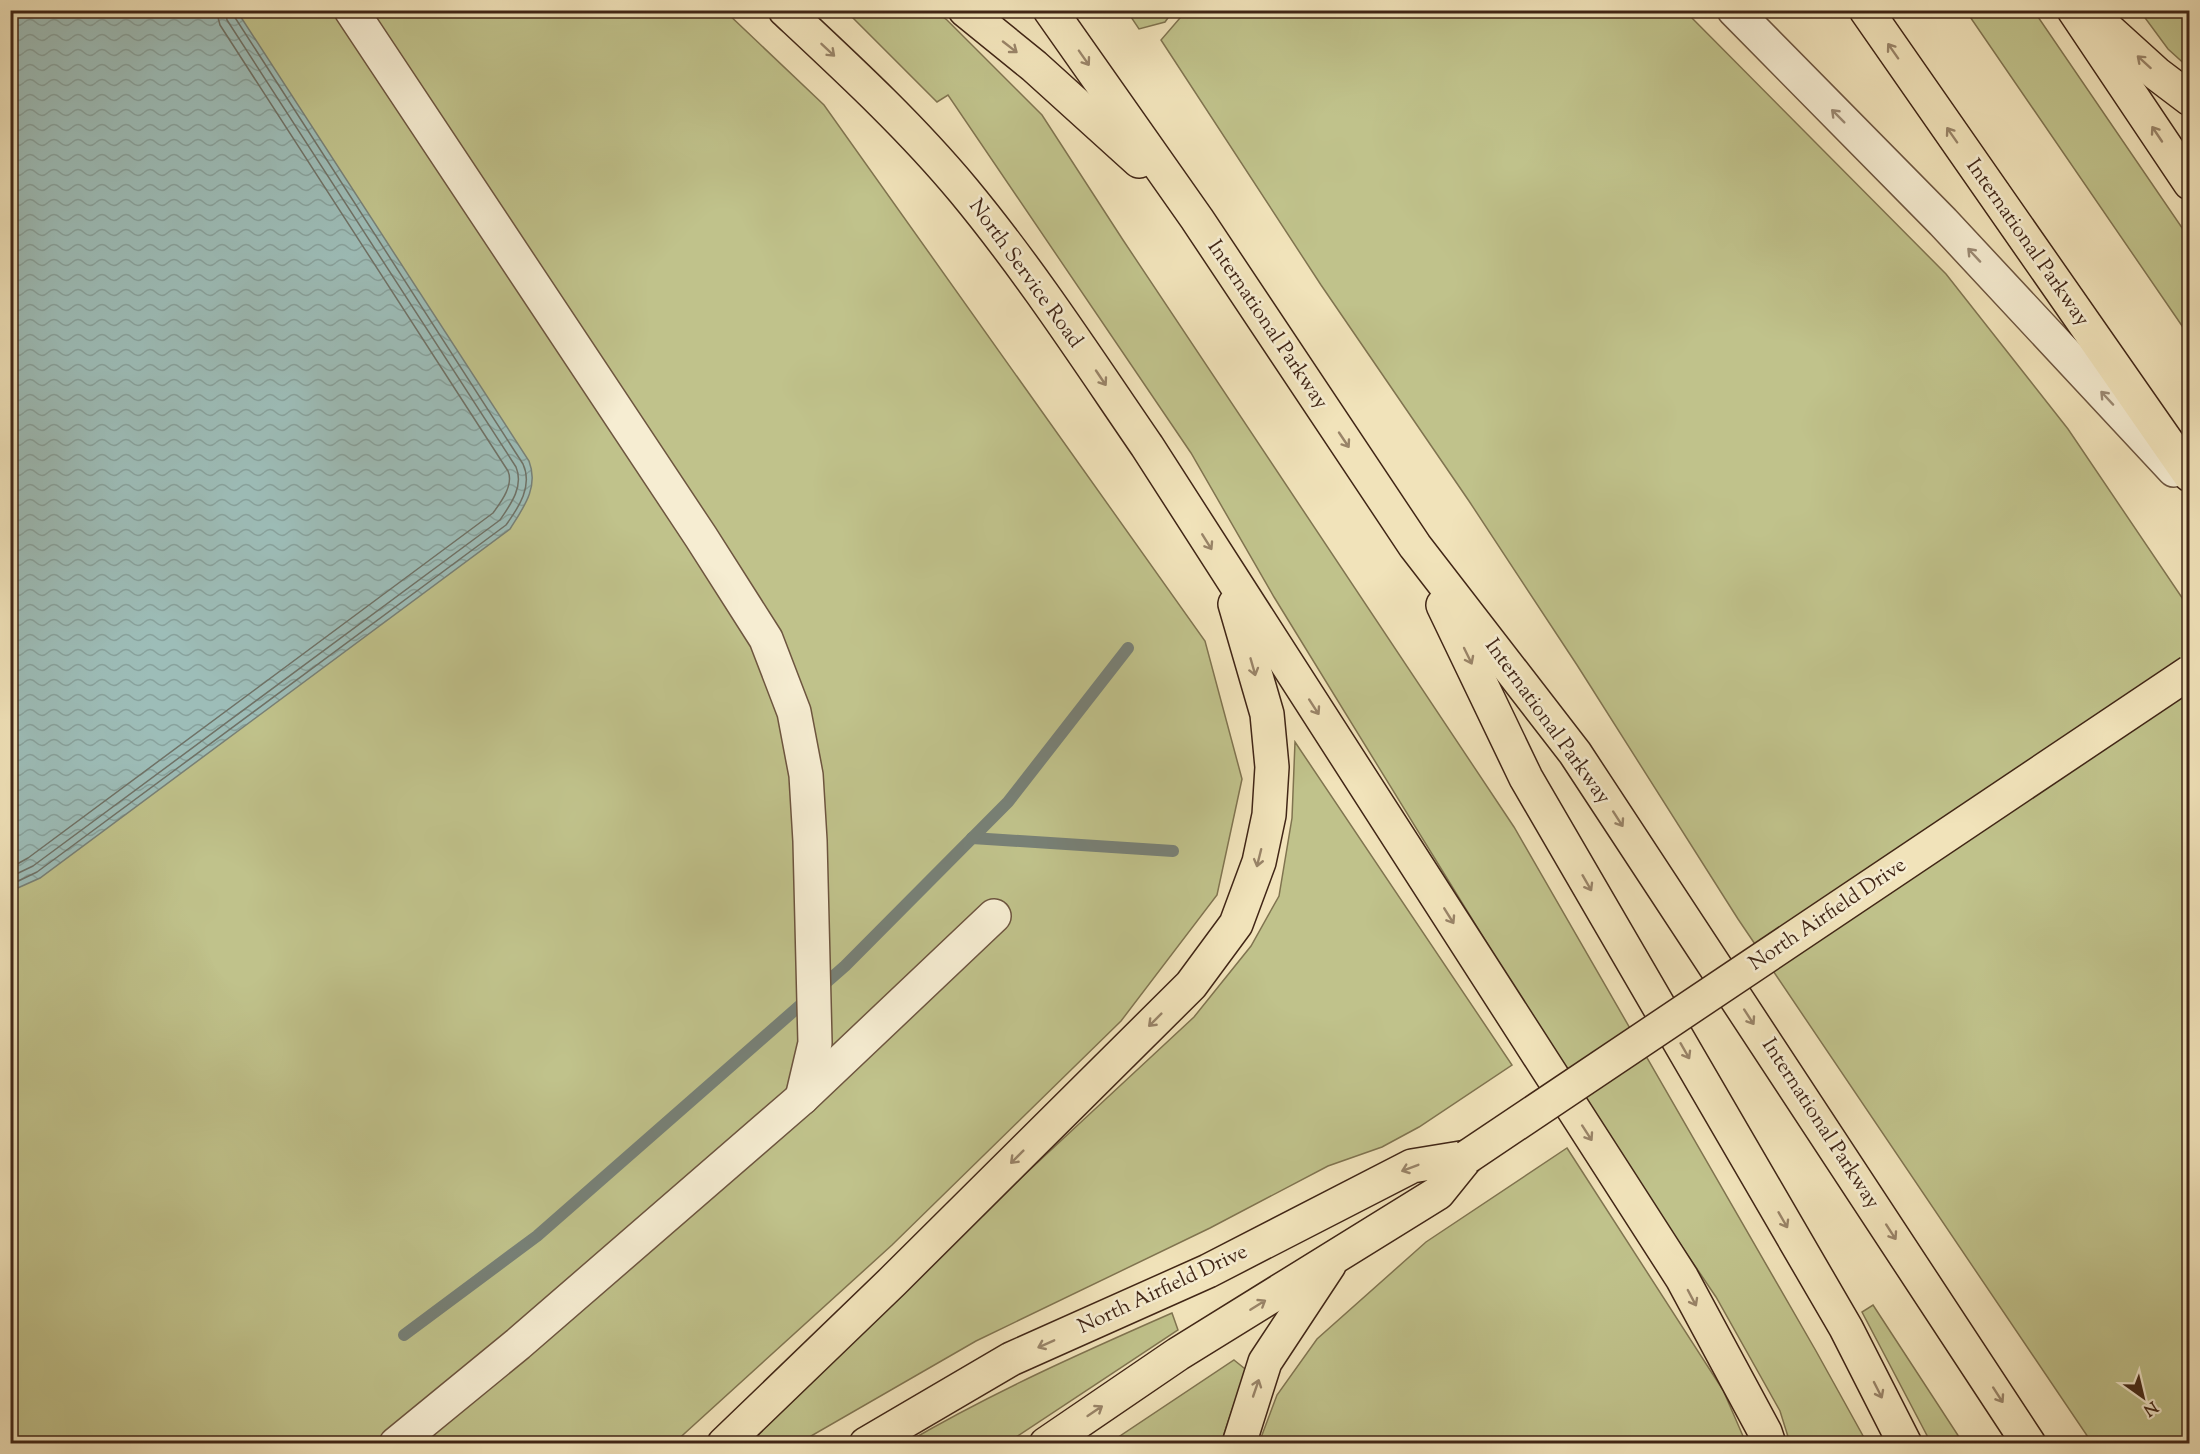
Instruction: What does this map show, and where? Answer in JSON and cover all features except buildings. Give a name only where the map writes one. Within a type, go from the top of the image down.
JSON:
[{"type":"main road","name":"North Service Road","points":[[785,10],[847,68],[963,190],[1056,313],[1147,446],[1682,1278],[1769,1443]]},
{"type":"main road","points":[[964,10],[1034,66],[1183,200]]},
{"type":"main road","name":"International Parkway","points":[[1050,10],[1183,200],[1415,546],[1575,753],[2029,1443]]},
{"type":"main road","name":"International Parkway","points":[[1866,10],[2190,475]]},
{"type":"main road","points":[[2074,10],[2190,183]]},
{"type":"main road","points":[[2086,10],[2157,74],[2190,99]]},
{"type":"main road","points":[[1415,546],[1526,778],[1846,1328],[1905,1443]]},
{"type":"main road","points":[[724,1443],[893,1281],[1191,985],[1236,924],[1259,862],[1269,815],[1272,767],[1267,714],[1225,570]]},
{"type":"main road","name":"North Airfield Drive","points":[[1046,1443],[1178,1354],[1438,1193],[1467,1157],[2190,672]]},
{"type":"main road","name":"North Airfield Drive","points":[[866,1443],[1011,1359],[1208,1271],[1412,1166],[1467,1157]]},
{"type":"main road","points":[[1239,1443],[1265,1362],[1335,1257]]},
{"type":"lane","points":[[351,10],[701,537],[766,639],[794,712],[806,775],[815,1043],[802,1098]]},
{"type":"lane","points":[[1734,10],[1943,222],[2190,487]]},
{"type":"lane","points":[[396,1443],[518,1344],[802,1098],[994,916]]},
{"type":"green space","points":[[10,11],[725,11],[824,105],[1205,641],[1242,779],[1217,895],[1121,1021],[892,1245],[674,1443],[11,1443]]},
{"type":"green space","points":[[846,11],[935,11],[947,20],[1042,115],[1514,827],[1867,1443],[1790,1443],[1780,1411],[1716,1297],[1626,1164],[1504,971],[1274,597],[1191,453],[948,95],[937,102]]},
{"type":"green space","points":[[1127,11],[1173,11],[1165,22],[1139,29]]},
{"type":"green space","points":[[1186,11],[1685,11],[1946,274],[2068,429],[2189,608],[2189,1443],[2092,1443],[1738,919],[1577,665],[1469,501],[1321,285],[1161,40]]},
{"type":"green space","points":[[1966,11],[2034,11],[2189,238],[2189,336]]},
{"type":"green space","points":[[2140,11],[2189,11],[2189,68],[2168,49]]},
{"type":"green space","points":[[1295,742],[1512,1065],[1419,1127],[1382,1147],[1328,1166],[1210,1228],[976,1341],[799,1443],[741,1444],[1194,1017],[1251,946],[1279,896],[1292,818]]},
{"type":"green space","points":[[1567,1148],[1723,1390],[1746,1443],[1259,1443],[1277,1395],[1317,1339],[1426,1242]]},
{"type":"green space","points":[[1873,1305],[1963,1443],[1931,1443],[1862,1312]]},
{"type":"green space","points":[[1172,1313],[1178,1330],[1007,1443],[906,1443],[1004,1390]]},
{"type":"green space","points":[[1234,1360],[1250,1373],[1236,1398],[1221,1443],[1108,1444]]},
{"type":"water","points":[[11,10],[237,11],[529,461],[532,480],[528,496],[510,529],[40,878],[11,891]]},
{"type":"waterway","points":[[404,1335],[537,1236],[845,966],[1008,802],[1128,648]]},
{"type":"waterway","points":[[972,838],[1173,851]]}]
